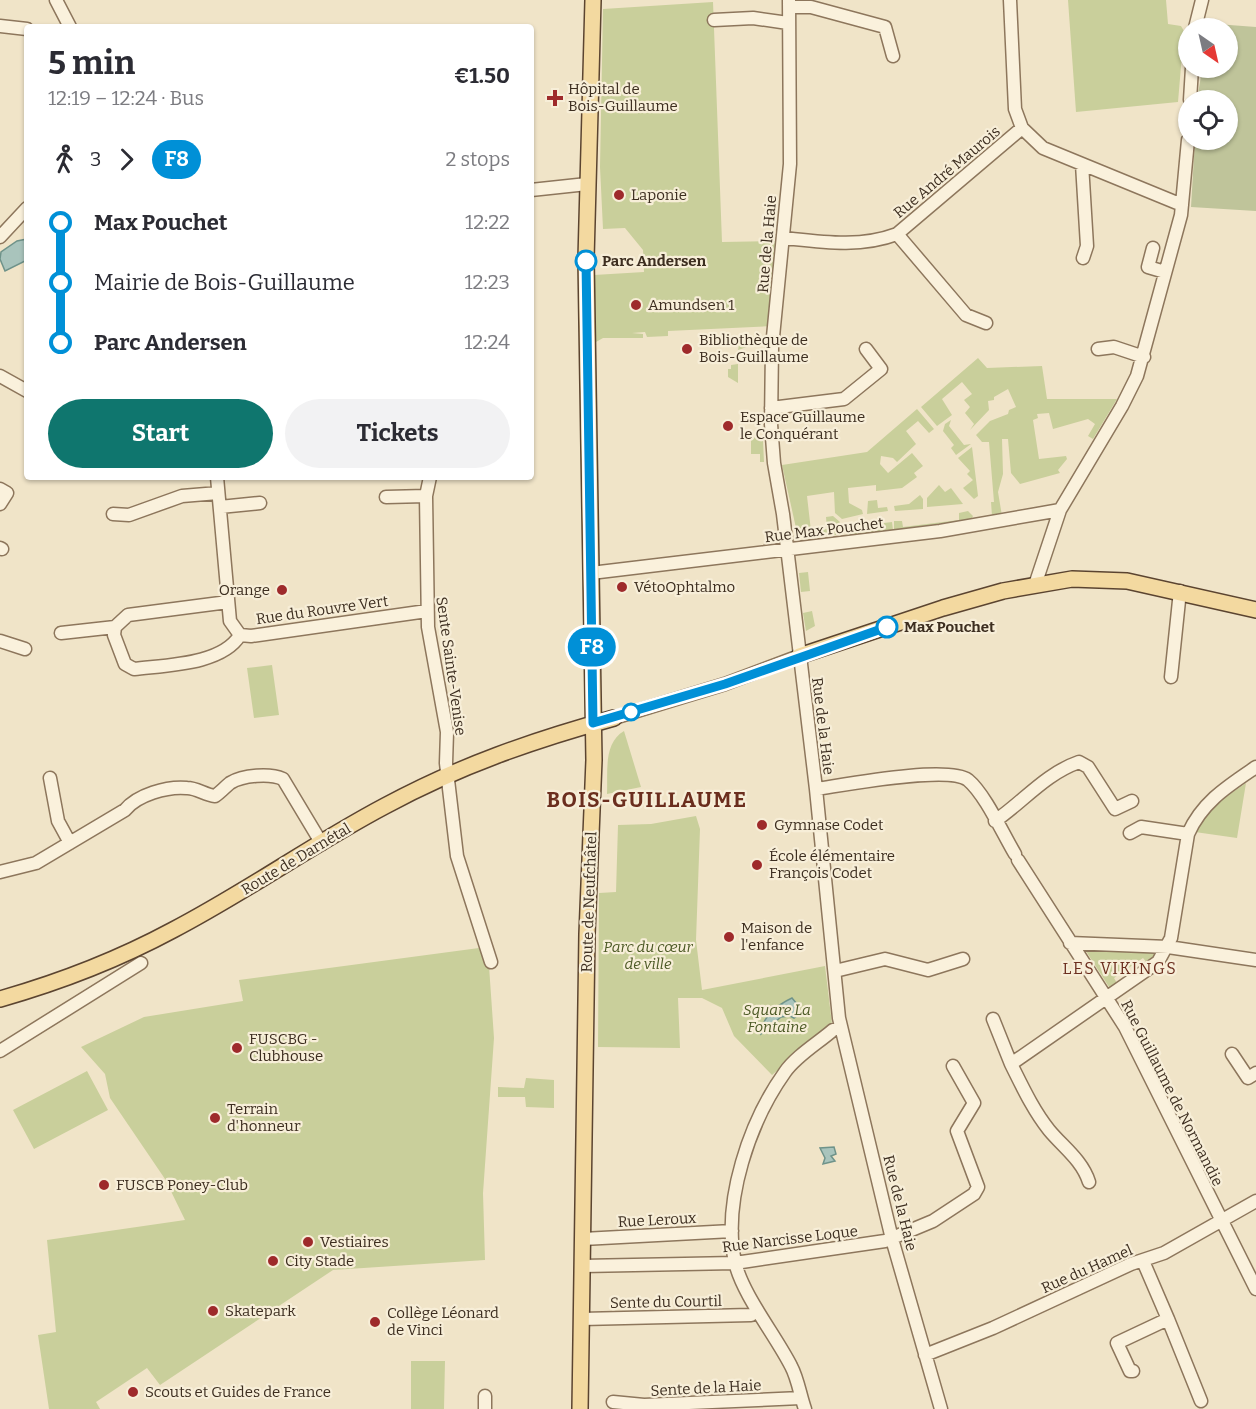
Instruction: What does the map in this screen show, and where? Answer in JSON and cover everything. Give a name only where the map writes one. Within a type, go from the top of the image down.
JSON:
[{"type":"main road","name":"Route de Neufchâtel","points":[[580,1409],[593,723],[587,184],[593,0]]},
{"type":"main road","points":[[799,656],[939,609],[1035,585],[1095,578],[1180,591],[1256,609]]},
{"type":"main road","name":"Route de Darnétal","points":[[0,999],[53,983],[134,950],[174,930],[385,806],[449,776],[509,749],[614,718]]},
{"type":"street","points":[[56,0],[68,24]]},
{"type":"street","points":[[1010,0],[1014,101],[1022,128],[1043,148],[1182,205]]},
{"type":"street","points":[[1198,18],[1202,0]]},
{"type":"street","points":[[789,4],[811,7],[885,27],[893,56]]},
{"type":"street","name":"Rue de la Haie","points":[[789,4],[790,164],[772,347],[771,408],[774,463],[787,548],[842,1027],[892,1239],[941,1409]]},
{"type":"street","points":[[714,20],[753,18],[788,24]]},
{"type":"street","points":[[0,26],[24,29]]},
{"type":"street","name":"Rue André Maurois","points":[[784,238],[856,244],[877,242],[897,234],[1022,128]]},
{"type":"street","points":[[1035,585],[1060,510],[1122,406],[1144,357],[1182,205],[1187,150]]},
{"type":"street","points":[[1082,164],[1087,246],[1083,258]]},
{"type":"street","points":[[534,190],[587,184]]},
{"type":"street","points":[[3,229],[24,211]]},
{"type":"street","points":[[897,234],[966,315],[986,322]]},
{"type":"street","points":[[1153,248],[1148,267],[1165,272]]},
{"type":"street","points":[[1098,349],[1114,348],[1144,357]]},
{"type":"street","points":[[771,408],[844,399],[881,369],[866,349]]},
{"type":"street","points":[[0,376],[24,389]]},
{"type":"street","name":"Rue du Rouvre Vert","points":[[217,480],[230,621],[240,635],[250,636],[427,611]]},
{"type":"street","name":"Sente Sainte-Venise","points":[[429,480],[426,496],[427,611],[447,732],[446,763],[457,856],[491,962]]},
{"type":"street","points":[[0,489],[7,493],[0,504]]},
{"type":"street","points":[[113,514],[129,515],[182,496],[218,493]]},
{"type":"street","points":[[386,497],[426,496]]},
{"type":"street","points":[[220,507],[261,503]]},
{"type":"street","name":"Rue Max Pouchet","points":[[591,573],[951,530],[1060,510]]},
{"type":"street","points":[[1171,677],[1180,591]]},
{"type":"street","points":[[61,633],[115,627],[128,615],[228,602]]},
{"type":"street","points":[[115,627],[114,635],[125,664],[134,669],[203,660],[232,645],[240,635]]},
{"type":"street","points":[[0,641],[25,649]]},
{"type":"street","points":[[614,718],[725,684],[799,656]]},
{"type":"street","points":[[995,820],[1023,801],[1035,787],[1066,767],[1079,762],[1088,767],[1114,809],[1132,801]]},
{"type":"street","points":[[1011,1064],[1158,962],[1168,947],[1188,834],[1204,805],[1256,767]]},
{"type":"street","name":"Rue Guillaume de Normandie","points":[[816,789],[938,773],[961,776],[975,788],[1130,1037],[1256,1289]]},
{"type":"street","points":[[0,872],[36,863],[125,810],[133,800],[145,794],[186,788],[215,796],[236,780],[274,775],[283,779],[322,844]]},
{"type":"street","points":[[50,778],[58,821],[70,843]]},
{"type":"street","points":[[1130,833],[1141,827],[1188,834]]},
{"type":"street","points":[[1070,943],[1168,947],[1256,960]]},
{"type":"street","points":[[835,972],[885,959],[928,970],[963,959]]},
{"type":"street","points":[[0,1051],[141,963]]},
{"type":"street","points":[[993,1019],[1011,1064],[1035,1110],[1048,1129],[1085,1169],[1089,1182]]},
{"type":"street","points":[[803,1404],[792,1368],[760,1315],[735,1263],[732,1231],[738,1178],[753,1130],[786,1071],[833,1030],[842,1027]]},
{"type":"street","points":[[1232,1054],[1248,1078],[1256,1073]]},
{"type":"street","name":"Rue Narcisse Loque","points":[[583,1266],[735,1263],[892,1239],[945,1214],[977,1191],[957,1131],[974,1103],[953,1066]]},
{"type":"street","name":"Rue du Hamel","points":[[925,1354],[993,1328],[1174,1247],[1256,1200]]},
{"type":"street","name":"Rue Leroux","points":[[584,1239],[732,1231]]},
{"type":"street","points":[[1143,1261],[1201,1401]]},
{"type":"street","name":"Sente du Courtil","points":[[582,1319],[751,1315]]},
{"type":"street","points":[[1133,1371],[1130,1371],[1118,1343],[1168,1319]]},
{"type":"street","points":[[485,1396],[485,1409]]},
{"type":"street","name":"Sente de la Haie","points":[[613,1402],[644,1406],[803,1404]]},
{"type":"green space","points":[[1068,0],[1166,0],[1168,24],[1178,26],[1178,78],[1180,78],[1178,102],[1076,112]]},
{"type":"green space","points":[[713,2],[722,242],[775,241],[772,326],[668,331],[668,336],[647,337],[645,332],[632,333],[643,334],[643,338],[603,338],[596,342],[594,275],[644,272],[643,250],[625,228],[603,229],[600,167],[603,9]]},
{"type":"green space","points":[[1238,26],[1256,27],[1256,211],[1191,207],[1194,150],[1238,150],[1238,90],[1199,90],[1201,78],[1238,78]]},
{"type":"green space","points":[[741,335],[764,338],[761,342],[738,350]]},
{"type":"green space","points":[[978,358],[987,368],[1042,366],[1047,399],[1117,399],[1093,439],[1088,436],[1095,424],[1088,419],[1053,429],[1049,413],[1037,414],[1038,418],[1033,420],[1039,459],[1066,456],[1067,459],[1058,470],[1060,473],[1020,484],[1011,473],[1008,439],[1002,439],[1003,474],[998,492],[1002,516],[992,516],[991,502],[994,502],[989,442],[982,442],[976,435],[990,421],[1008,414],[1009,410],[1016,407],[1008,389],[994,397],[994,400],[988,401],[989,410],[970,430],[974,424],[965,413],[970,407],[964,400],[972,394],[962,382],[942,399],[952,415],[937,426],[921,407]]},
{"type":"green space","points":[[738,364],[738,383],[728,377],[728,369],[731,369],[731,365]]},
{"type":"green space","points":[[917,409],[934,429],[929,433],[918,421],[906,431],[916,444],[897,462],[893,458],[881,456],[880,464],[888,473],[912,453],[923,466],[914,473],[917,477],[902,488],[876,491],[876,485],[848,488],[849,503],[862,510],[863,514],[842,519],[835,513],[834,492],[807,496],[811,531],[827,529],[826,517],[833,516],[840,522],[836,535],[810,538],[796,528],[782,465],[867,452]]},
{"type":"green space","points":[[951,420],[949,426],[964,445],[971,444],[956,455],[951,448],[954,445],[943,431],[945,424]]},
{"type":"green space","points":[[760,437],[763,441],[764,462],[760,462],[760,454],[751,454],[751,438]]},
{"type":"green space","points":[[972,447],[978,496],[974,499],[963,488],[973,480],[967,474],[970,471],[958,458]]},
{"type":"green space","points":[[939,485],[945,492],[951,488],[963,504],[927,507],[927,498]]},
{"type":"green space","points":[[920,495],[923,499],[923,509],[895,511],[894,506],[909,504]]},
{"type":"green space","points":[[877,500],[878,508],[887,507],[888,511],[867,514],[868,501]]},
{"type":"green space","points":[[968,511],[973,516],[971,520],[894,530],[894,521],[902,521],[903,527],[959,520],[959,513]]},
{"type":"green space","points":[[892,522],[893,530],[847,535],[845,531],[847,526],[855,525],[857,532],[884,529],[884,523]]},
{"type":"green space","points":[[808,572],[810,591],[801,592],[799,573]]},
{"type":"green space","points":[[812,611],[815,626],[806,631],[803,613]]},
{"type":"green space","points":[[272,665],[279,715],[254,718],[247,668]]},
{"type":"green space","points":[[624,731],[641,787],[607,794],[607,768],[610,751],[617,736]]},
{"type":"green space","points":[[1246,783],[1237,838],[1195,832],[1211,810]]},
{"type":"green space","name":"Parc du cœur de ville","points":[[696,816],[700,829],[696,940],[702,990],[825,966],[832,1024],[772,1075],[734,1036],[722,1008],[702,998],[678,998],[680,1048],[598,1047],[599,893],[616,892],[618,825],[651,824]]},
{"type":"green space","points":[[479,948],[489,966],[494,1038],[483,1193],[485,1260],[333,1270],[160,1385],[147,1368],[96,1402],[100,1409],[49,1409],[38,1335],[56,1332],[47,1240],[185,1220],[165,1179],[110,1098],[105,1074],[81,1047],[144,1017],[243,1001],[239,980]]},
{"type":"green space","points":[[1084,948],[1150,949],[1157,958],[1148,964],[1143,958],[1114,978],[1118,985],[1111,990]]},
{"type":"green space","points":[[87,1071],[108,1110],[34,1149],[13,1110]]},
{"type":"green space","points":[[526,1078],[554,1080],[554,1108],[526,1107],[525,1097],[498,1097],[498,1087],[524,1088]]},
{"type":"green space","points":[[411,1361],[445,1361],[444,1409],[411,1409]]},
{"type":"water","points":[[24,240],[24,262],[5,271],[0,259],[1,252],[17,241]]},
{"type":"water","points":[[792,998],[797,1004],[798,1015],[794,1018],[781,1017],[761,1034],[767,1017]]},
{"type":"water","points":[[834,1147],[836,1154],[831,1156],[835,1161],[823,1164],[825,1158],[820,1148]]},
{"type":"bus line","name":"F8","points":[[586,261],[593,723],[725,684],[799,656],[887,627]]},
{"type":"place","name":"Hôpital de Bois-Guillaume","points":[[555,98]]},
{"type":"place","name":"Laponie","points":[[619,195]]},
{"type":"place","name":"Parc Andersen","points":[[586,261]]},
{"type":"place","name":"Amundsen 1","points":[[636,305]]},
{"type":"place","name":"Bibliothèque de Bois-Guillaume","points":[[687,349]]},
{"type":"place","name":"Espace Guillaume le Conquérant","points":[[728,426]]},
{"type":"place","name":"VétoOphtalmo","points":[[622,587]]},
{"type":"place","name":"Orange","points":[[282,590]]},
{"type":"place","name":"Max Pouchet","points":[[887,627]]},
{"type":"place","name":"Gymnase Codet","points":[[762,825]]},
{"type":"place","name":"École élémentaire François Codet","points":[[757,865]]},
{"type":"place","name":"Maison de l'enfance","points":[[729,937]]},
{"type":"place","name":"FUSCBG - Clubhouse","points":[[237,1048]]},
{"type":"place","name":"Terrain d'honneur","points":[[215,1118]]},
{"type":"place","name":"FUSCB Poney-Club","points":[[104,1185]]},
{"type":"place","name":"Vestiaires","points":[[308,1242]]},
{"type":"place","name":"City Stade","points":[[273,1261]]},
{"type":"place","name":"Skatepark","points":[[213,1311]]},
{"type":"place","name":"Collège Léonard de Vinci","points":[[375,1322]]},
{"type":"place","name":"Scouts et Guides de France","points":[[133,1392]]},
{"type":"district","name":"BOIS-GUILLAUME","points":[[647,800]]},
{"type":"district","name":"LES VIKINGS","points":[[1120,968]]},
{"type":"park label","name":"Square La Fontaine","points":[[777,1018]]}]
